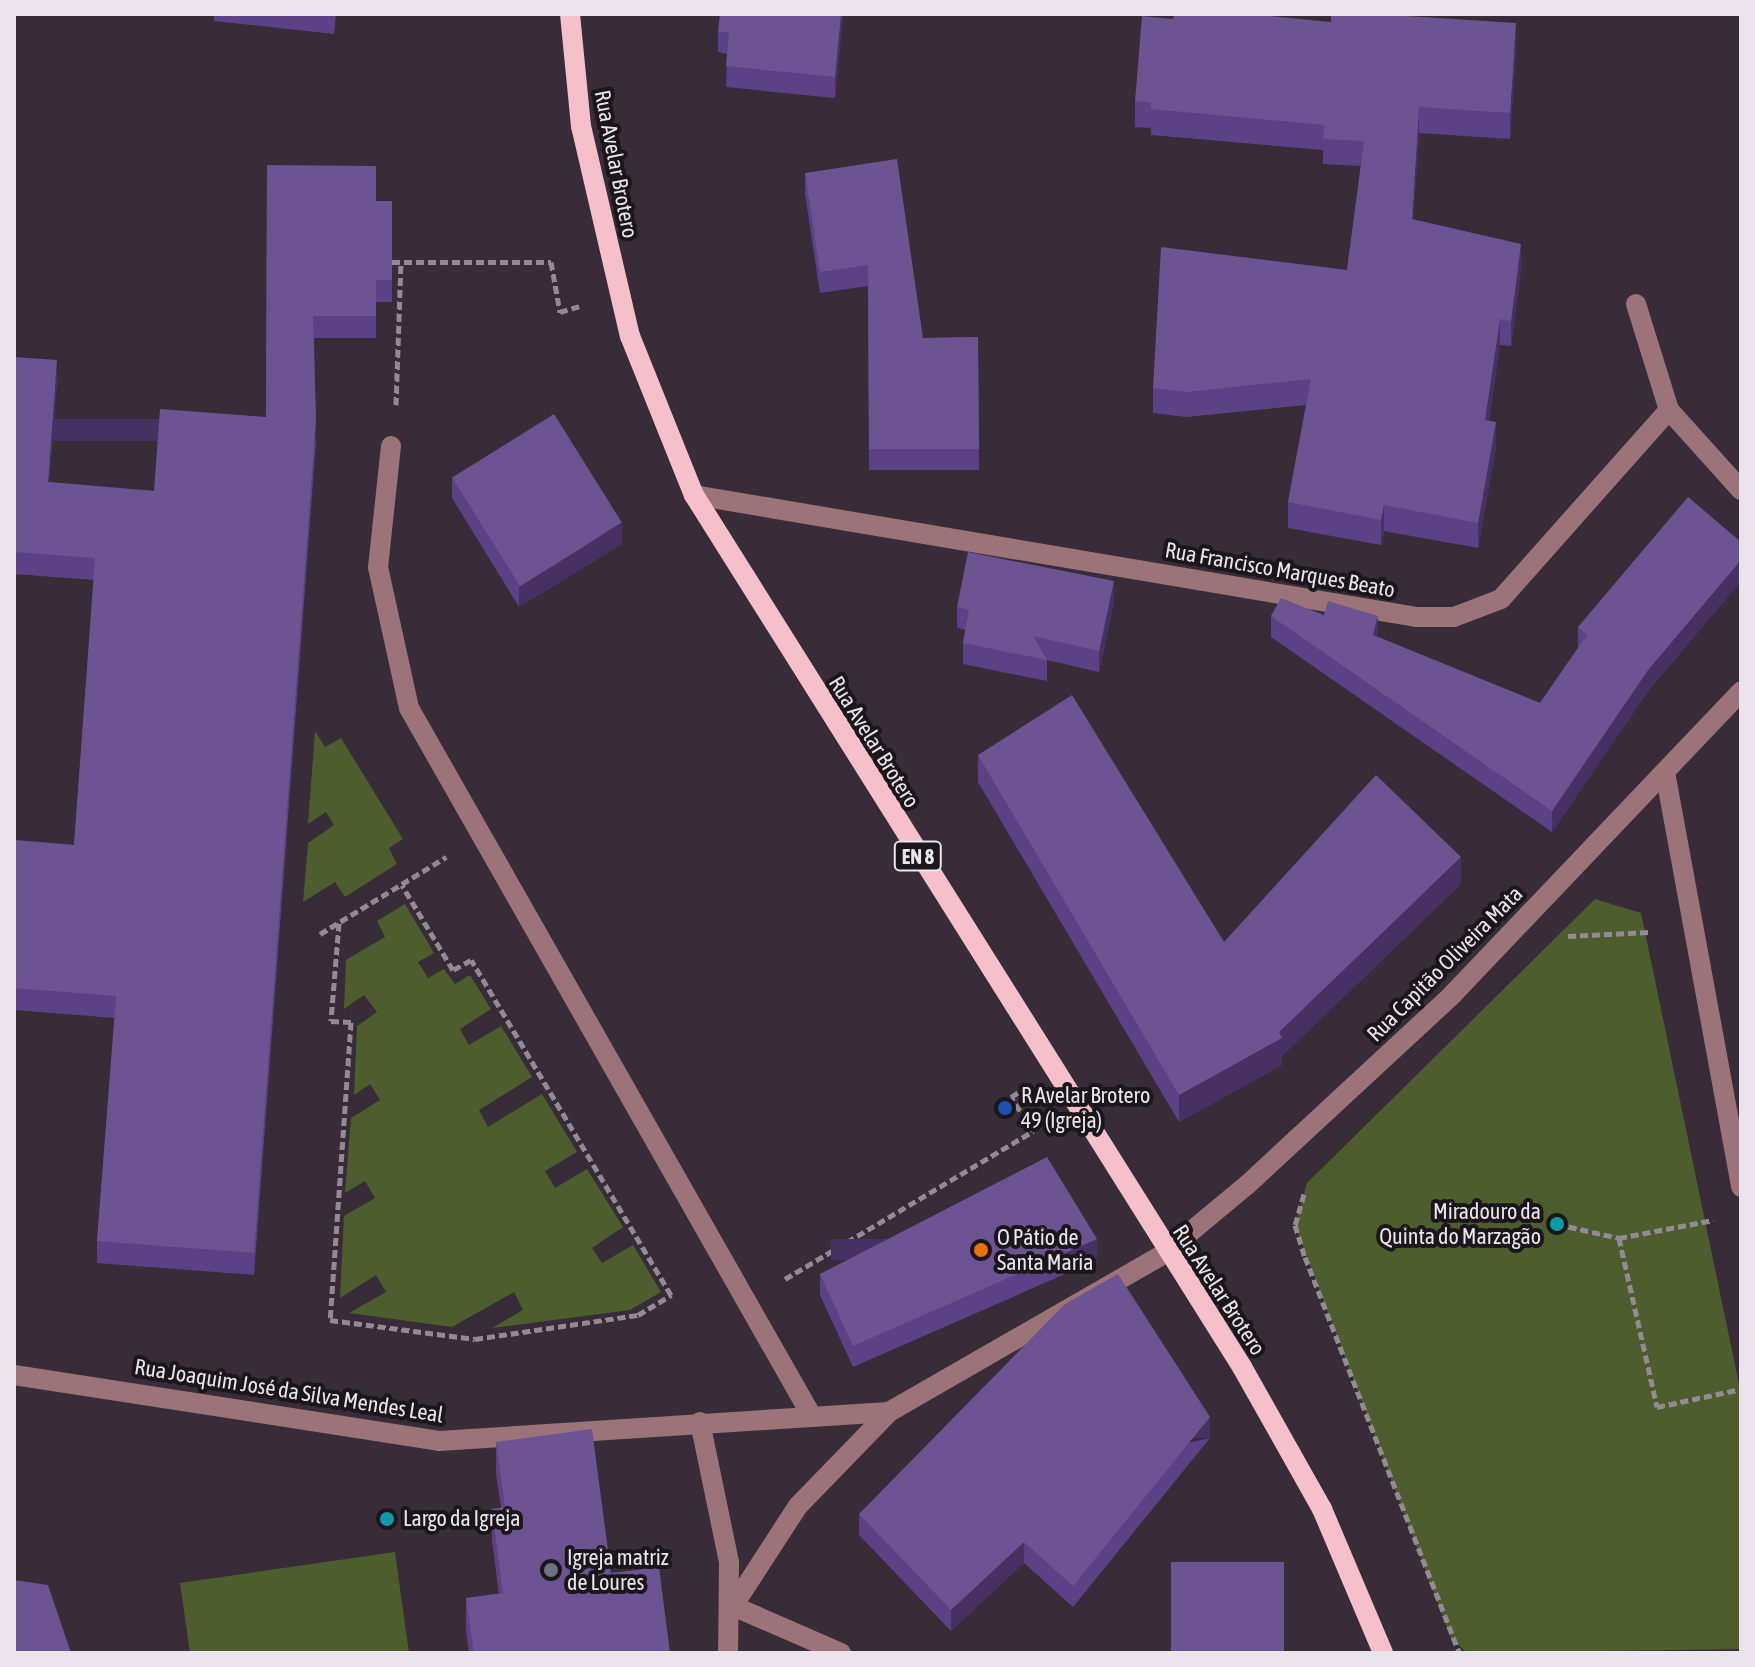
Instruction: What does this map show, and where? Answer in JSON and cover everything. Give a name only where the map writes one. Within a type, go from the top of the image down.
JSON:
[{"type":"main road","name":"Rua Avelar Brotero","points":[[570,14],[581,126],[620,295],[694,495],[1165,1253],[1242,1367],[1322,1509],[1383,1653]]},
{"type":"street","points":[[1636,304],[1669,410],[1741,490]]},
{"type":"street","name":"Rua Francisco Marques Beato","points":[[694,495],[1416,617],[1454,617],[1501,599],[1669,410]]},
{"type":"street","points":[[391,446],[378,567],[409,708],[810,1413]]},
{"type":"street","name":"Rua Capitão Oliveira Mata","points":[[889,1412],[1165,1253],[1452,995],[1741,691]]},
{"type":"street","points":[[1665,772],[1741,1187]]},
{"type":"street","name":"Rua Joaquim José da Silva Mendes Leal","points":[[14,1375],[439,1441],[810,1413],[889,1412]]},
{"type":"street","points":[[733,1606],[798,1506],[889,1412]]},
{"type":"street","points":[[700,1422],[723,1518],[733,1606],[728,1653]]},
{"type":"street","points":[[733,1606],[841,1653]]},
{"type":"path","points":[[392,262],[551,262],[560,312],[620,295]]},
{"type":"path","points":[[398,384],[401,262]]},
{"type":"path","points":[[320,934],[481,836]]},
{"type":"path","points":[[339,923],[331,1021],[351,1022],[330,1320],[475,1339],[638,1315],[671,1295],[471,960],[453,970],[402,885]]},
{"type":"path","points":[[1557,936],[1645,932]]},
{"type":"path","points":[[746,1302],[1006,1148]]},
{"type":"path","points":[[1307,1183],[1295,1225],[1305,1257],[1459,1653]]},
{"type":"path","points":[[1557,1224],[1619,1238],[1729,1217]]},
{"type":"path","points":[[1619,1238],[1657,1407],[1741,1389]]},
{"type":"green space","points":[[315,731],[325,747],[341,738],[403,839],[389,848],[397,864],[345,897],[335,882],[303,902],[308,843],[334,825],[326,812],[308,824]]},
{"type":"green space","points":[[1595,899],[1641,913],[1740,1389],[1741,1649],[1467,1653],[1451,1638],[1295,1225],[1307,1183]]},
{"type":"green space","points":[[405,904],[434,953],[418,962],[428,978],[444,969],[455,984],[470,975],[491,1009],[460,1029],[469,1045],[501,1026],[532,1077],[479,1110],[488,1127],[542,1094],[577,1152],[545,1171],[555,1188],[587,1169],[623,1227],[592,1248],[602,1263],[633,1245],[661,1292],[630,1310],[492,1328],[523,1310],[514,1292],[452,1327],[349,1313],[386,1292],[376,1275],[340,1298],[344,1216],[375,1198],[365,1181],[345,1193],[351,1118],[380,1100],[370,1084],[354,1095],[357,1026],[377,1012],[364,995],[344,1009],[346,960],[385,937],[377,921]]},
{"type":"green space","points":[[395,1552],[409,1653],[190,1653],[180,1583]]},
{"type":"building","points":[[720,14],[841,14],[835,77],[726,66],[729,33],[718,31]]},
{"type":"building","points":[[1174,14],[1248,14],[1331,22],[1331,14],[1376,14],[1516,23],[1510,113],[1419,107],[1412,219],[1521,244],[1511,321],[1500,319],[1485,420],[1496,422],[1478,523],[1384,505],[1381,520],[1288,502],[1311,379],[1186,392],[1153,388],[1161,247],[1347,270],[1364,141],[1323,139],[1324,125],[1151,109],[1151,103],[1135,101],[1142,16],[1173,19]]},
{"type":"building","points":[[897,159],[923,338],[978,337],[979,449],[869,449],[868,265],[820,272],[805,173]]},
{"type":"building","points":[[267,165],[376,166],[376,201],[392,201],[392,280],[376,280],[376,316],[313,316],[316,419],[254,1253],[97,1241],[116,996],[14,988],[14,840],[74,845],[95,558],[14,552],[14,357],[57,360],[48,482],[154,491],[160,409],[266,417]]},
{"type":"building","points":[[554,414],[622,523],[520,586],[452,478]]},
{"type":"building","points":[[1688,497],[1741,542],[1741,560],[1648,670],[1552,811],[1271,616],[1281,598],[1324,615],[1328,601],[1378,616],[1373,635],[1540,703],[1587,635],[1578,627]]},
{"type":"building","points":[[968,552],[1114,581],[1099,651],[1033,636],[1047,660],[963,643],[969,610],[957,607]]},
{"type":"building","points":[[1072,695],[1224,942],[1376,775],[1461,857],[1279,1032],[1282,1038],[1179,1095],[978,755]]},
{"type":"building","points":[[1047,1157],[1097,1239],[853,1346],[820,1274]]},
{"type":"building","points":[[1118,1274],[1210,1417],[1073,1586],[1024,1542],[951,1610],[859,1514],[1065,1304]]},
{"type":"building","name":"Igreja matriz de Loures","points":[[592,1429],[611,1573],[659,1567],[670,1653],[474,1653],[466,1598],[503,1593],[492,1509],[505,1507],[496,1442]]},
{"type":"building","points":[[1171,1562],[1284,1562],[1284,1653],[1171,1653]]},
{"type":"building","points":[[14,1580],[48,1585],[71,1653],[14,1653]]},
{"type":"place","name":"R Avelar Brotero 49 (Igreja)","points":[[1005,1108]]},
{"type":"place","name":"Miradouro da Quinta do Marzagão","points":[[1557,1224]]},
{"type":"place","name":"O Pátio de Santa Maria","points":[[981,1250]]},
{"type":"place","name":"Largo da Igreja","points":[[387,1519]]},
{"type":"place","name":"Igreja matriz de Loures","points":[[551,1570]]}]
